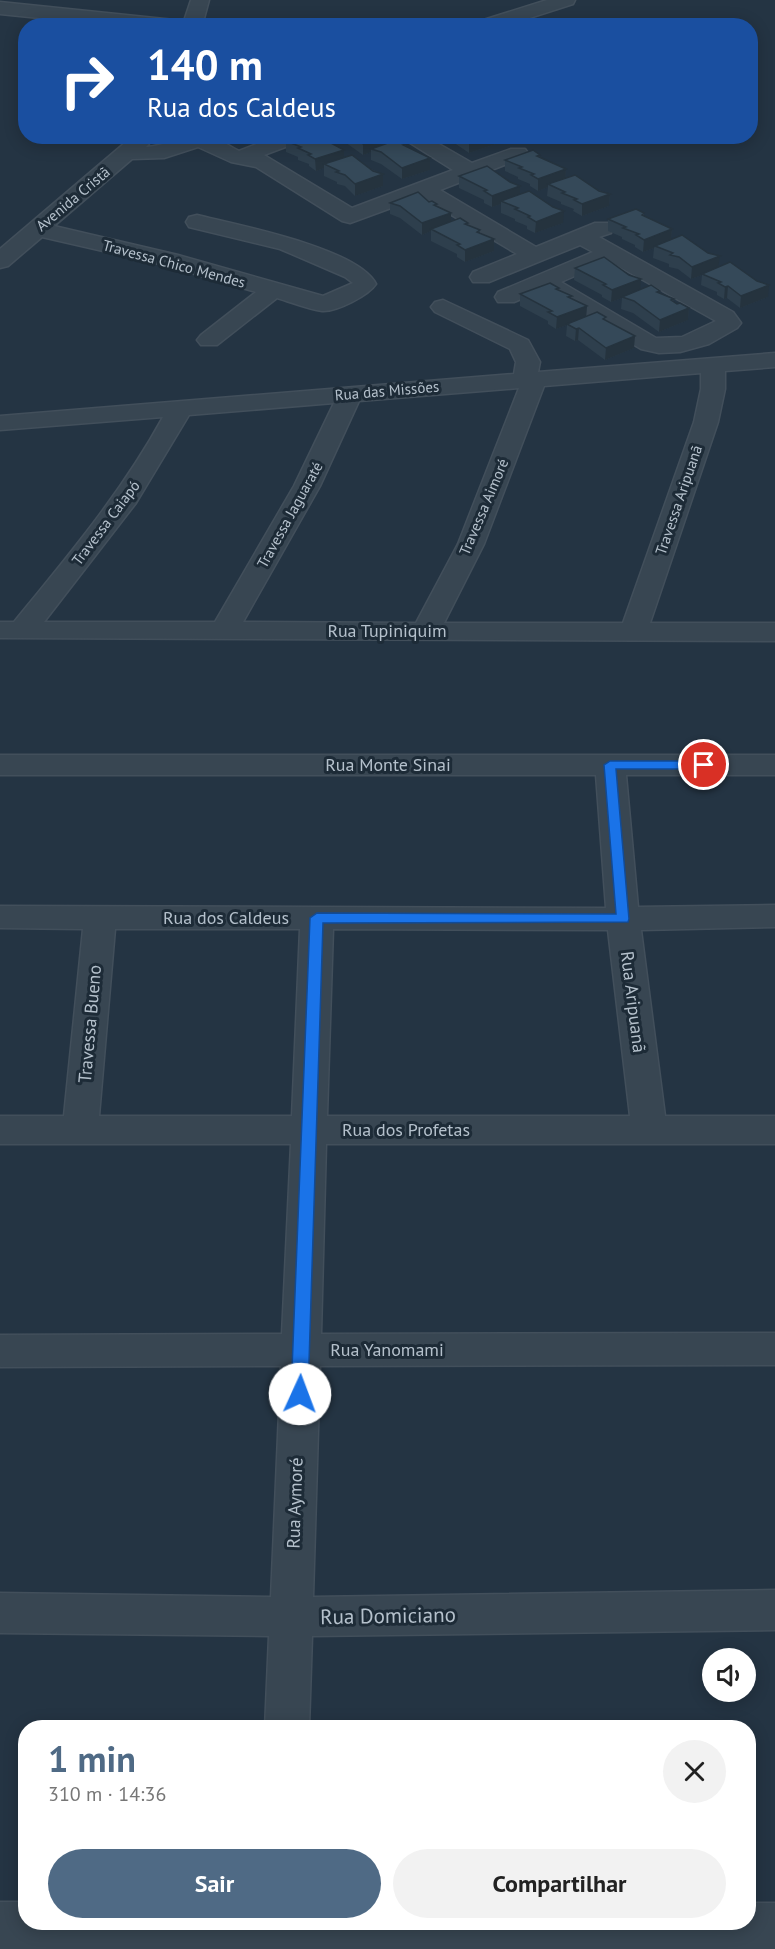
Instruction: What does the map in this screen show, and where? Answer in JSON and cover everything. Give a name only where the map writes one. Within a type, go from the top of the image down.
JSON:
[{"type":"street","points":[[194,18],[200,0]]},
{"type":"street","points":[[509,18],[566,0]]},
{"type":"street","points":[[0,8],[100,18]]},
{"type":"street","name":"Avenida Cristã","points":[[0,261],[137,144]]},
{"type":"street","points":[[128,152],[158,152],[186,147],[190,144]]},
{"type":"street","points":[[209,144],[238,158],[262,161],[350,216],[518,153]]},
{"type":"street","points":[[238,158],[276,144]]},
{"type":"street","points":[[423,144],[470,171]]},
{"type":"street","points":[[424,189],[534,255]]},
{"type":"street","points":[[481,277],[621,220]]},
{"type":"street","name":"Travessa Chico Mendes","points":[[37,229],[170,260],[324,304],[334,302],[359,290],[364,284],[362,278],[288,244],[200,234],[170,260]]},
{"type":"street","points":[[543,281],[649,344],[663,348],[676,348],[729,323],[725,317],[582,237]]},
{"type":"street","points":[[506,297],[610,253]]},
{"type":"street","points":[[209,340],[272,290]]},
{"type":"street","points":[[443,307],[520,345],[528,362],[530,381]]},
{"type":"street","name":"Rua das Missões","points":[[0,423],[775,360]]},
{"type":"street","name":"Travessa Aripuanã","points":[[633,633],[706,422],[713,389],[713,365]]},
{"type":"street","name":"Travessa Aimoré","points":[[426,630],[471,544],[530,381]]},
{"type":"street","name":"Travessa Jaguaraté","points":[[223,632],[296,508],[338,424],[350,394]]},
{"type":"street","name":"Travessa Caiapó","points":[[11,630],[127,500],[161,446],[179,410]]},
{"type":"street","name":"Rua Tupiniquim","points":[[11,630],[775,632]]},
{"type":"street","name":"Rua Monte Sinai","points":[[0,765],[775,765]]},
{"type":"street","name":"Rua Aripuanã","points":[[610,765],[623,919],[649,1131]]},
{"type":"street","name":"Rua dos Caldeus","points":[[0,917],[623,919],[775,916]]},
{"type":"street","name":"Travessa Bueno","points":[[80,1130],[99,917]]},
{"type":"street","name":"Rua Aymoré","points":[[287,1720],[317,918]]},
{"type":"street","name":"Rua dos Profetas","points":[[0,1130],[775,1130]]},
{"type":"street","name":"Rua Yanomami","points":[[0,1351],[775,1349]]},
{"type":"street","name":"Rua Domiciano","points":[[0,1613],[291,1617],[775,1610]]},
{"type":"street","points":[[0,1926],[18,1926]]},
{"type":"street","points":[[756,1927],[775,1927]]},
{"type":"street","points":[[160,1930],[280,1933],[528,1930]]},
{"type":"building","points":[[294,144],[333,144],[344,150],[315,159],[308,155],[311,154],[298,148],[301,147]]},
{"type":"building","points":[[385,144],[406,144],[403,145],[430,158],[402,168],[381,152],[371,149]]},
{"type":"building","points":[[533,150],[540,155],[537,156],[566,169],[538,179],[531,175],[534,174],[519,168],[522,167],[505,160]]},
{"type":"building","points":[[352,155],[373,171],[383,174],[355,184],[345,175],[336,172],[339,171],[324,164]]},
{"type":"building","points":[[487,166],[520,186],[492,196],[484,191],[487,190],[459,176]]},
{"type":"building","points":[[575,175],[599,191],[610,194],[582,204],[548,184]]},
{"type":"building","points":[[529,191],[553,207],[564,211],[536,222],[528,217],[530,216],[515,209],[518,208],[501,201]]},
{"type":"building","points":[[418,192],[429,202],[432,201],[437,204],[434,205],[451,213],[422,223],[400,206],[390,203]]},
{"type":"building","points":[[636,209],[644,213],[642,215],[672,229],[644,240],[636,235],[639,234],[608,219]]},
{"type":"building","points":[[460,218],[468,223],[465,224],[480,230],[477,232],[494,239],[465,250],[457,245],[460,244],[431,229]]},
{"type":"building","points":[[682,235],[708,253],[720,256],[692,267],[679,257],[670,255],[673,253],[655,246]]},
{"type":"building","points":[[604,257],[629,275],[641,279],[612,290],[603,285],[606,284],[575,268]]},
{"type":"building","points":[[730,262],[757,281],[769,285],[741,296],[728,286],[725,287],[718,283],[721,282],[702,274]]},
{"type":"building","points":[[550,283],[559,288],[556,289],[572,296],[568,297],[587,306],[557,317],[548,312],[552,311],[520,294]]},
{"type":"building","points":[[651,285],[660,291],[657,292],[689,308],[660,320],[634,301],[622,297]]},
{"type":"building","points":[[597,312],[606,317],[603,319],[635,336],[606,348],[579,328],[576,329],[567,324]]},
{"type":"route","points":[[300,1394],[317,918],[623,919],[610,765],[704,765]]}]
